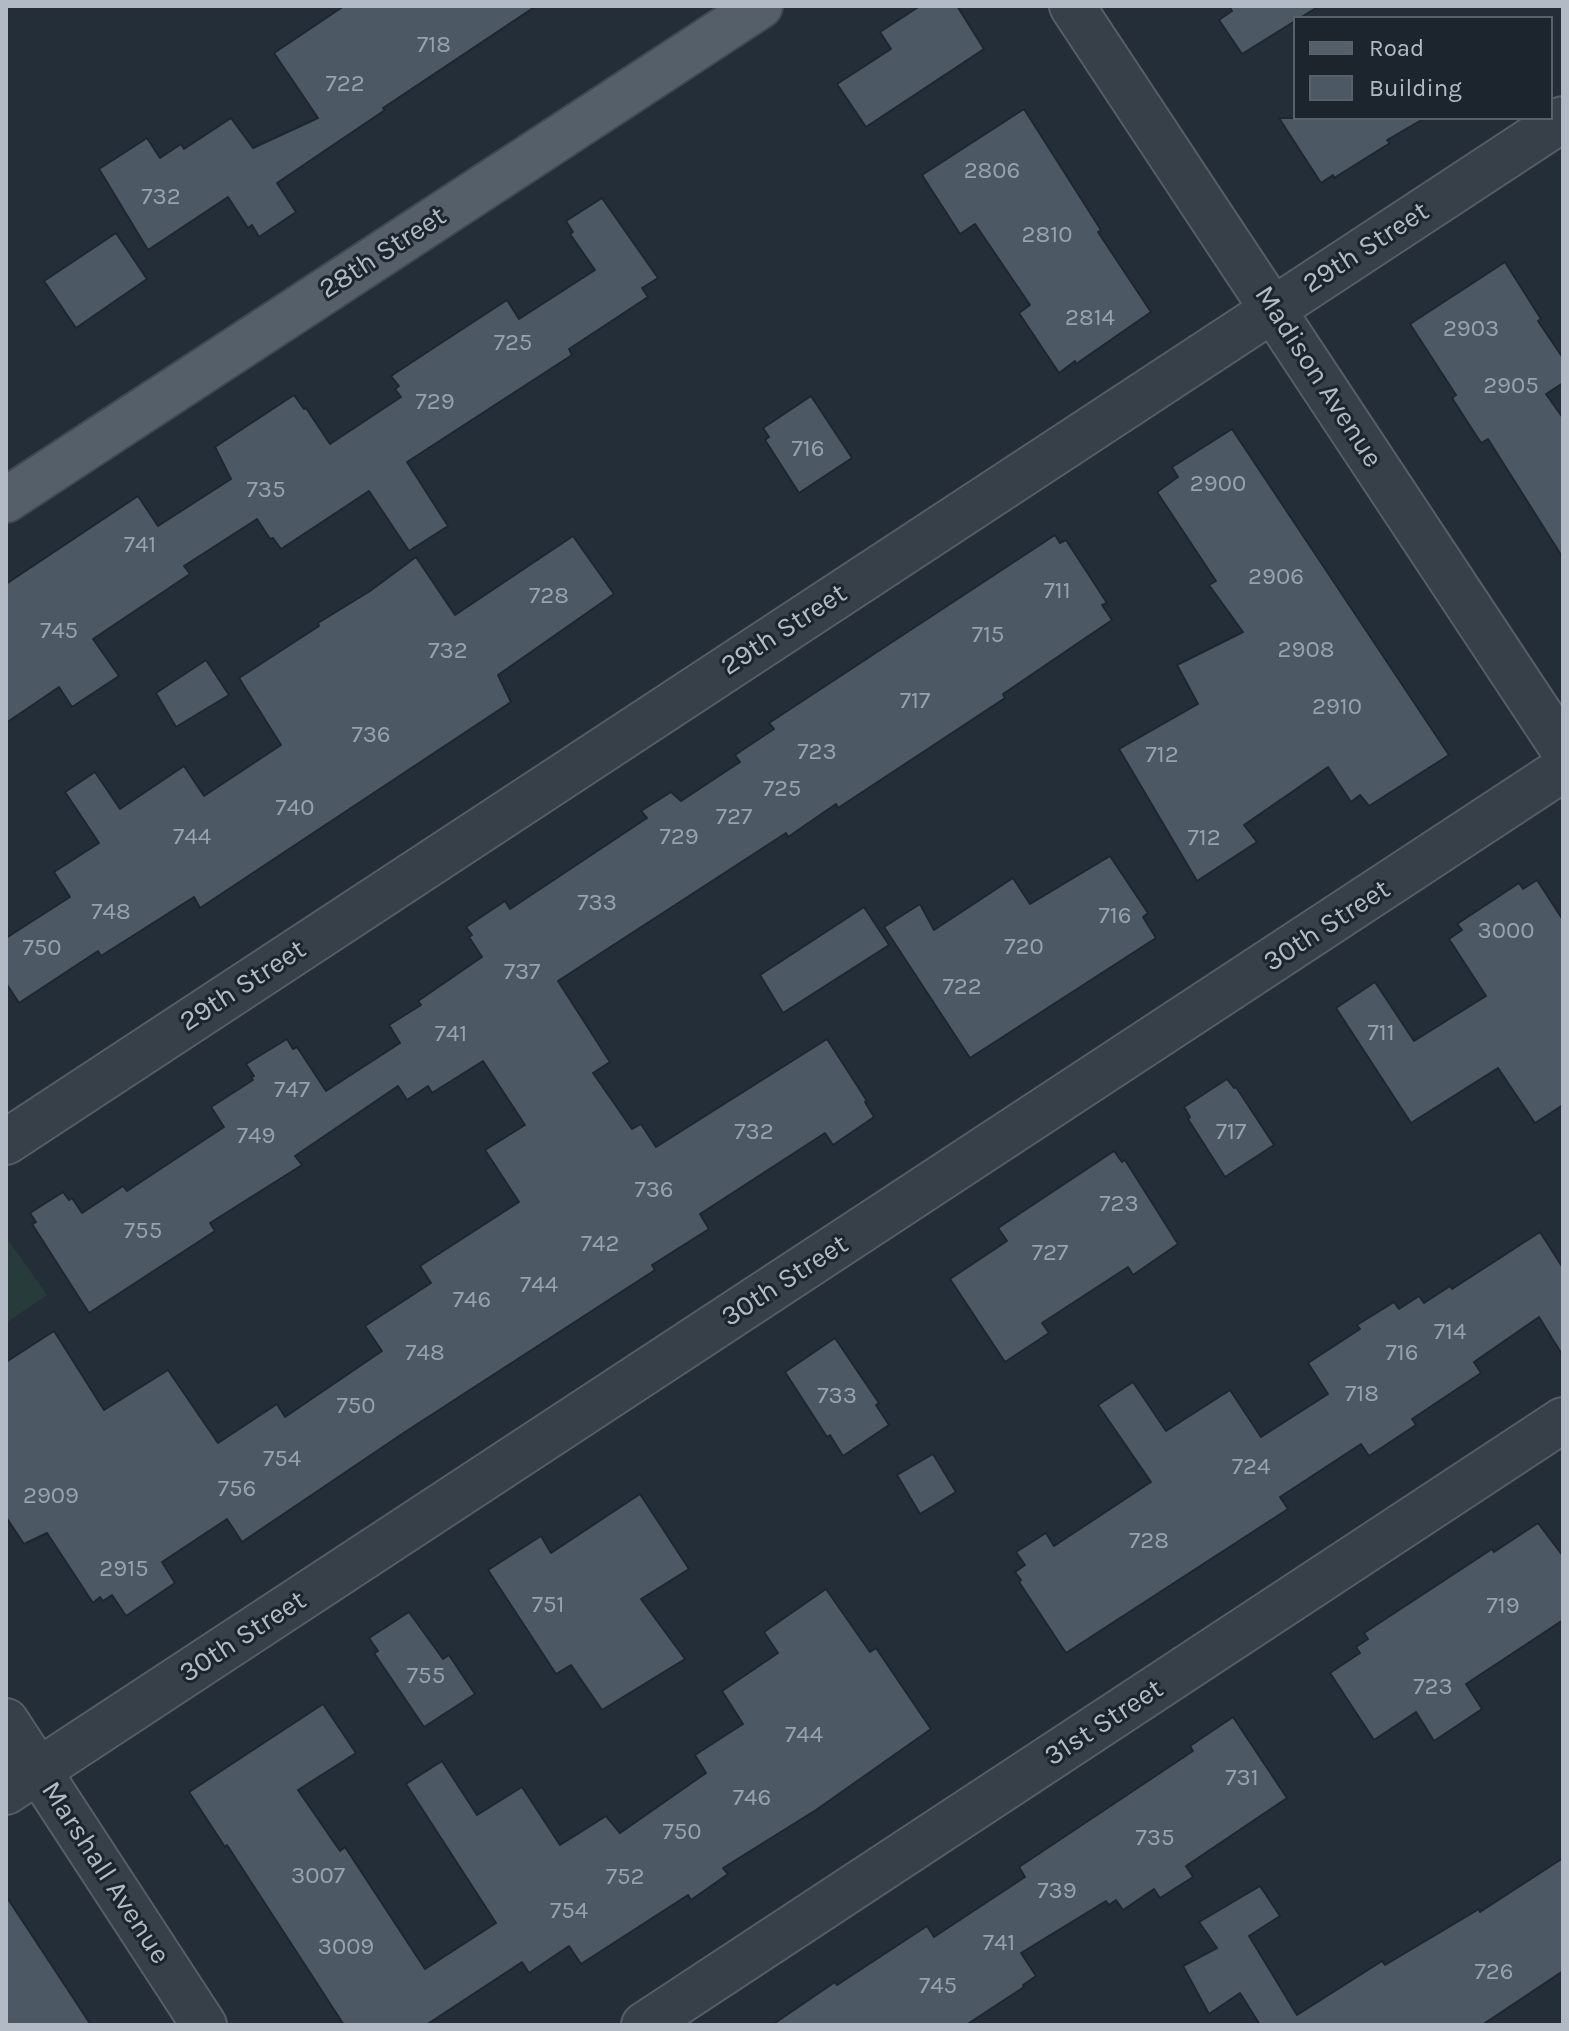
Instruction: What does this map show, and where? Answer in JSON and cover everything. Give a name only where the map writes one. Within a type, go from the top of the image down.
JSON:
[{"type":"main road","name":"28th Street","points":[[6,500],[760,6]]},
{"type":"street","name":"Madison Avenue","points":[[1072,6],[1563,749]]},
{"type":"street","name":"29th Street","points":[[6,1142],[1563,119]]},
{"type":"street","name":"30th Street","points":[[22,1781],[1563,769]]},
{"type":"street","name":"31st Street","points":[[644,2025],[1563,1420]]},
{"type":"street","name":"Marshall Avenue","points":[[6,1721],[22,1781],[204,2025]]},
{"type":"green space","points":[[6,1237],[47,1295],[6,1323]]},
{"type":"building","points":[[344,6],[536,6],[277,183],[296,212],[259,237],[252,225],[248,228],[228,197],[148,250],[99,169],[147,138],[160,158],[181,144],[184,149],[231,118],[253,148],[318,118],[274,53]]},
{"type":"building","points":[[920,6],[957,6],[984,49],[866,127],[837,84],[891,49],[880,32]]},
{"type":"building","points":[[1229,6],[1319,6],[1303,16],[1293,16],[1293,22],[1242,54],[1219,20],[1232,11]]},
{"type":"building","points":[[1024,109],[1101,230],[1098,232],[1151,312],[1059,373],[1019,313],[1030,305],[975,224],[960,234],[922,175]]},
{"type":"building","points":[[1279,118],[1422,120],[1387,140],[1390,143],[1321,183]]},
{"type":"building","points":[[602,198],[658,278],[642,288],[648,297],[569,349],[572,355],[407,462],[448,526],[409,551],[369,491],[281,549],[257,519],[184,566],[190,574],[93,639],[119,676],[72,707],[59,687],[6,723],[6,584],[138,496],[158,526],[231,479],[215,447],[294,395],[330,444],[401,397],[395,389],[399,386],[391,376],[438,345],[507,300],[519,319],[595,270],[570,234],[573,232],[566,221]]},
{"type":"building","points":[[116,233],[147,279],[76,328],[44,281]]},
{"type":"building","points":[[1505,262],[1563,358],[1563,383],[1546,394],[1563,418],[1563,558],[1488,439],[1481,443],[1452,398],[1456,395],[1410,324]]},
{"type":"building","points":[[811,396],[852,458],[799,493],[765,440],[769,437],[763,428]]},
{"type":"building","points":[[1232,429],[1449,755],[1369,806],[1360,795],[1351,802],[1328,767],[1244,825],[1257,842],[1197,881],[1119,749],[1198,704],[1177,665],[1243,632],[1209,585],[1216,581],[1157,492],[1178,477],[1172,467]]},
{"type":"building","points":[[1055,535],[1060,543],[1066,540],[1107,603],[1102,605],[1112,620],[1003,694],[1005,698],[838,808],[836,804],[788,837],[786,833],[558,981],[610,1062],[593,1073],[632,1129],[641,1124],[656,1147],[827,1039],[874,1117],[833,1145],[825,1133],[700,1214],[709,1229],[652,1265],[655,1270],[242,1542],[227,1519],[162,1562],[175,1583],[126,1616],[112,1595],[103,1601],[100,1597],[93,1603],[47,1533],[24,1544],[6,1517],[6,1362],[54,1331],[104,1410],[168,1370],[218,1443],[277,1404],[285,1417],[382,1351],[365,1326],[431,1283],[420,1266],[519,1202],[485,1150],[525,1125],[483,1061],[432,1093],[428,1086],[407,1100],[398,1086],[295,1156],[302,1165],[210,1223],[215,1231],[89,1313],[32,1224],[36,1222],[30,1213],[63,1192],[69,1200],[72,1198],[82,1213],[123,1186],[127,1191],[224,1127],[211,1107],[253,1080],[251,1077],[254,1076],[246,1064],[287,1039],[293,1049],[297,1047],[326,1091],[400,1043],[389,1025],[421,1005],[418,1001],[482,957],[466,927],[505,901],[510,909],[647,818],[641,811],[671,792],[681,801],[740,762],[735,755],[774,729],[769,723]]},
{"type":"building","points":[[573,536],[614,594],[498,675],[511,702],[200,908],[194,897],[101,956],[98,951],[19,1003],[6,983],[6,938],[70,897],[54,872],[99,843],[65,792],[95,772],[120,809],[184,766],[204,796],[281,745],[239,678],[416,557],[455,615]]},
{"type":"building","points":[[206,660],[229,695],[176,727],[156,693]]},
{"type":"building","points":[[1110,856],[1148,913],[1143,917],[1156,938],[970,1058],[884,927],[920,904],[934,930],[1013,878],[1030,904]]},
{"type":"building","points":[[1537,880],[1563,920],[1563,1105],[1535,1123],[1498,1068],[1411,1123],[1336,1008],[1375,982],[1414,1041],[1486,996],[1449,939],[1462,930],[1457,924],[1519,883],[1523,889]]},
{"type":"building","points":[[864,907],[889,945],[783,1013],[760,975]]},
{"type":"building","points":[[1227,1079],[1236,1087],[1274,1145],[1225,1177],[1188,1119],[1190,1117],[1184,1107]]},
{"type":"building","points":[[1114,1151],[1122,1162],[1125,1160],[1178,1244],[1133,1275],[1128,1267],[1042,1323],[1049,1333],[1005,1362],[950,1279],[1007,1241],[998,1228]]},
{"type":"building","points":[[1540,1232],[1563,1268],[1563,1356],[1539,1317],[1474,1362],[1481,1373],[1412,1419],[1416,1425],[1369,1456],[1361,1444],[1280,1497],[1288,1509],[1066,1653],[1019,1582],[1021,1580],[1015,1572],[1025,1565],[1016,1552],[1046,1533],[1054,1546],[1151,1482],[1098,1405],[1133,1382],[1166,1431],[1230,1390],[1261,1437],[1328,1394],[1308,1363],[1360,1329],[1357,1325],[1394,1302],[1399,1309],[1419,1296],[1424,1303],[1450,1286],[1452,1289]]},
{"type":"building","points":[[835,1338],[879,1403],[876,1405],[889,1425],[843,1456],[785,1372]]},
{"type":"building","points":[[933,1454],[956,1492],[920,1514],[897,1475]]},
{"type":"building","points":[[640,1494],[689,1569],[641,1599],[685,1659],[602,1710],[571,1665],[556,1674],[488,1570],[541,1536],[551,1553]]},
{"type":"building","points":[[1538,1523],[1563,1556],[1563,1620],[1466,1684],[1482,1709],[1434,1741],[1416,1712],[1374,1740],[1330,1673],[1360,1653],[1356,1647],[1368,1639],[1364,1633],[1492,1549],[1494,1552]]},
{"type":"building","points":[[826,1589],[870,1652],[876,1648],[931,1729],[816,1810],[723,1868],[728,1874],[691,1900],[688,1895],[581,1964],[569,1946],[529,1973],[522,1962],[426,2025],[344,2025],[189,1792],[323,1704],[356,1753],[298,1790],[340,1851],[345,1847],[425,1969],[496,1923],[406,1784],[442,1761],[477,1815],[522,1787],[560,1845],[606,1816],[620,1833],[706,1773],[695,1755],[743,1724],[722,1691],[778,1653],[764,1632]]},
{"type":"building","points":[[409,1612],[443,1659],[449,1655],[475,1694],[424,1727],[374,1653],[378,1651],[369,1638]]},
{"type":"building","points":[[1233,1717],[1287,1798],[1186,1866],[1193,1877],[1160,1898],[1154,1889],[1123,1910],[1116,1900],[1109,1905],[1106,1901],[1021,1953],[1036,1976],[966,2025],[772,2025],[927,1926],[934,1937],[1025,1877],[1019,1867],[1193,1751],[1190,1746]]},
{"type":"building","points":[[1563,1858],[1563,1971],[1482,2025],[1260,2025],[1240,1993],[1209,2014],[1183,1966],[1217,1948],[1199,1922],[1260,1886],[1280,1916],[1249,1936],[1297,2015],[1382,1961],[1385,1965],[1479,1909],[1480,1912]]},
{"type":"building","points":[[6,1896],[91,2025],[6,2025]]}]
